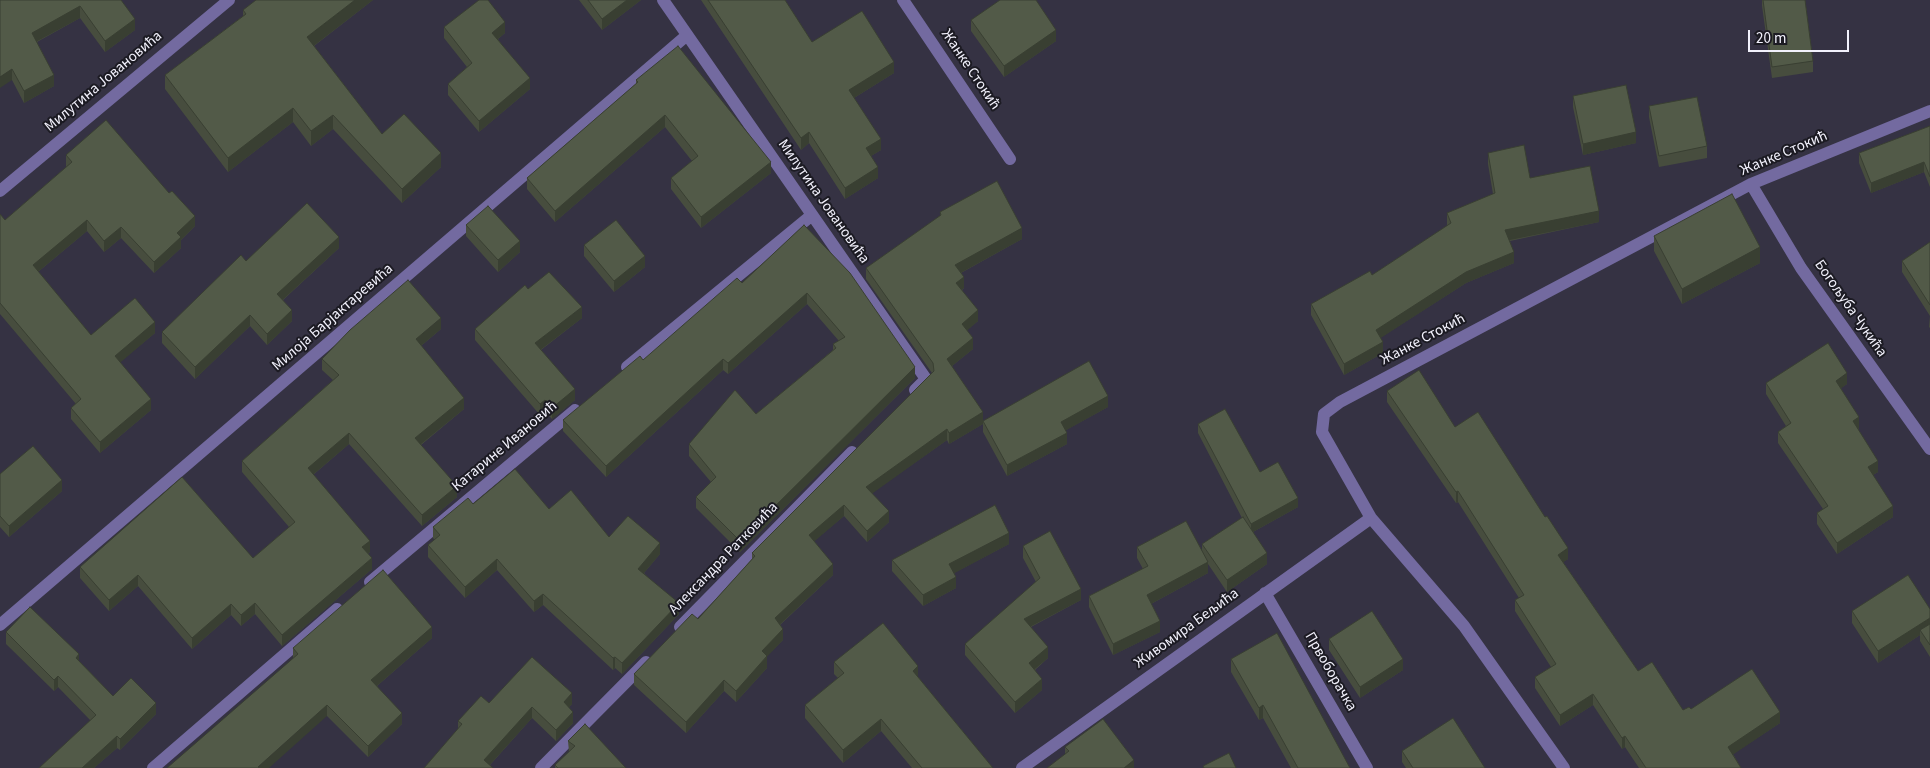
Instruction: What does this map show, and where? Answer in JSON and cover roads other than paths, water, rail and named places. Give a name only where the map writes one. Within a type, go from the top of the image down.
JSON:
[{"type":"street","name":"Милутина Јовановића","points":[[0,190],[229,0]]},
{"type":"street","name":"Милутина Јовановића","points":[[663,0],[686,36],[926,379],[908,398]]},
{"type":"street","name":"Жанке Стокић","points":[[903,0],[1010,159]]},
{"type":"street","name":"Милоја Барјактаревића","points":[[0,625],[686,36]]},
{"type":"street","name":"Жанке Стокић","points":[[1564,768],[1464,626],[1371,518],[1322,432],[1324,414],[1340,402],[1751,184],[1930,111]]},
{"type":"street","name":"Богољуба Чукића","points":[[1751,184],[1801,268],[1930,449]]},
{"type":"street","points":[[614,378],[812,215]]},
{"type":"street","name":"Катарине Ивановић","points":[[153,768],[352,596],[583,404]]},
{"type":"street","name":"Александра Ратковића","points":[[674,634],[784,519],[861,444]]},
{"type":"street","name":"Живомира Бељића","points":[[1022,768],[1371,518]]},
{"type":"street","name":"Првоборачка","points":[[1265,593],[1367,768]]},
{"type":"street","points":[[541,768],[653,655]]}]
